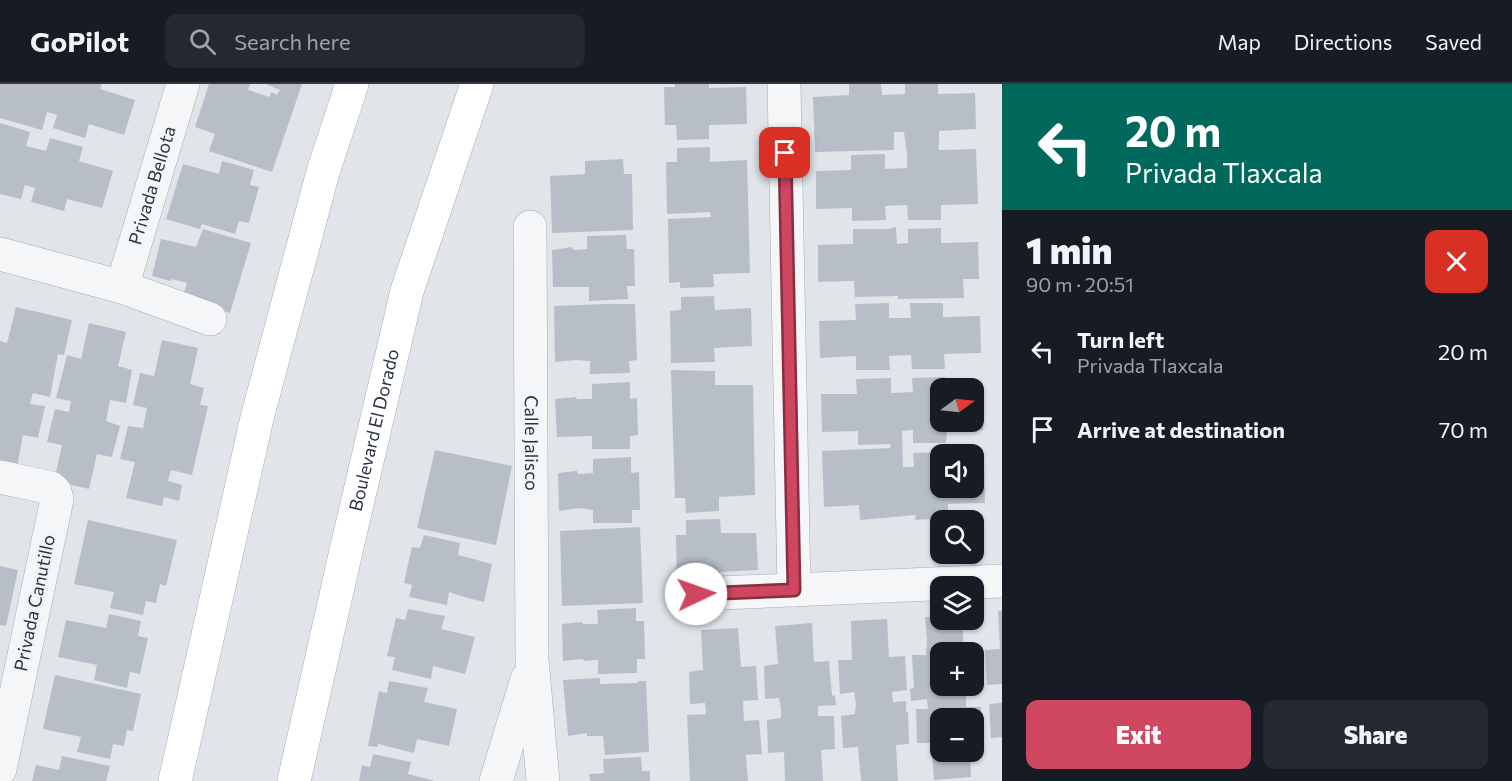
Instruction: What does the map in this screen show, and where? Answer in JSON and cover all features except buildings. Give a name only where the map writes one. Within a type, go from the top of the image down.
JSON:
[{"type":"main road","points":[[175,781],[257,418],[322,172],[352,84]]},
{"type":"main road","name":"Boulevard El Dorado","points":[[294,781],[407,291],[477,84]]},
{"type":"street","name":"Privada Bellota","points":[[122,287],[183,84]]},
{"type":"street","points":[[784,84],[794,590]]},
{"type":"street","name":"Calle Jalisco","points":[[530,227],[532,660],[543,781]]},
{"type":"street","points":[[0,254],[122,287],[210,319]]},
{"type":"street","name":"Privada Canutillo","points":[[0,477],[51,488],[57,499],[0,769]]},
{"type":"street","points":[[696,594],[1002,581]]},
{"type":"street","name":"Calle Jalisco","points":[[496,781],[532,660]]},
{"type":"route","points":[[696,594],[794,590],[785,153]]}]
